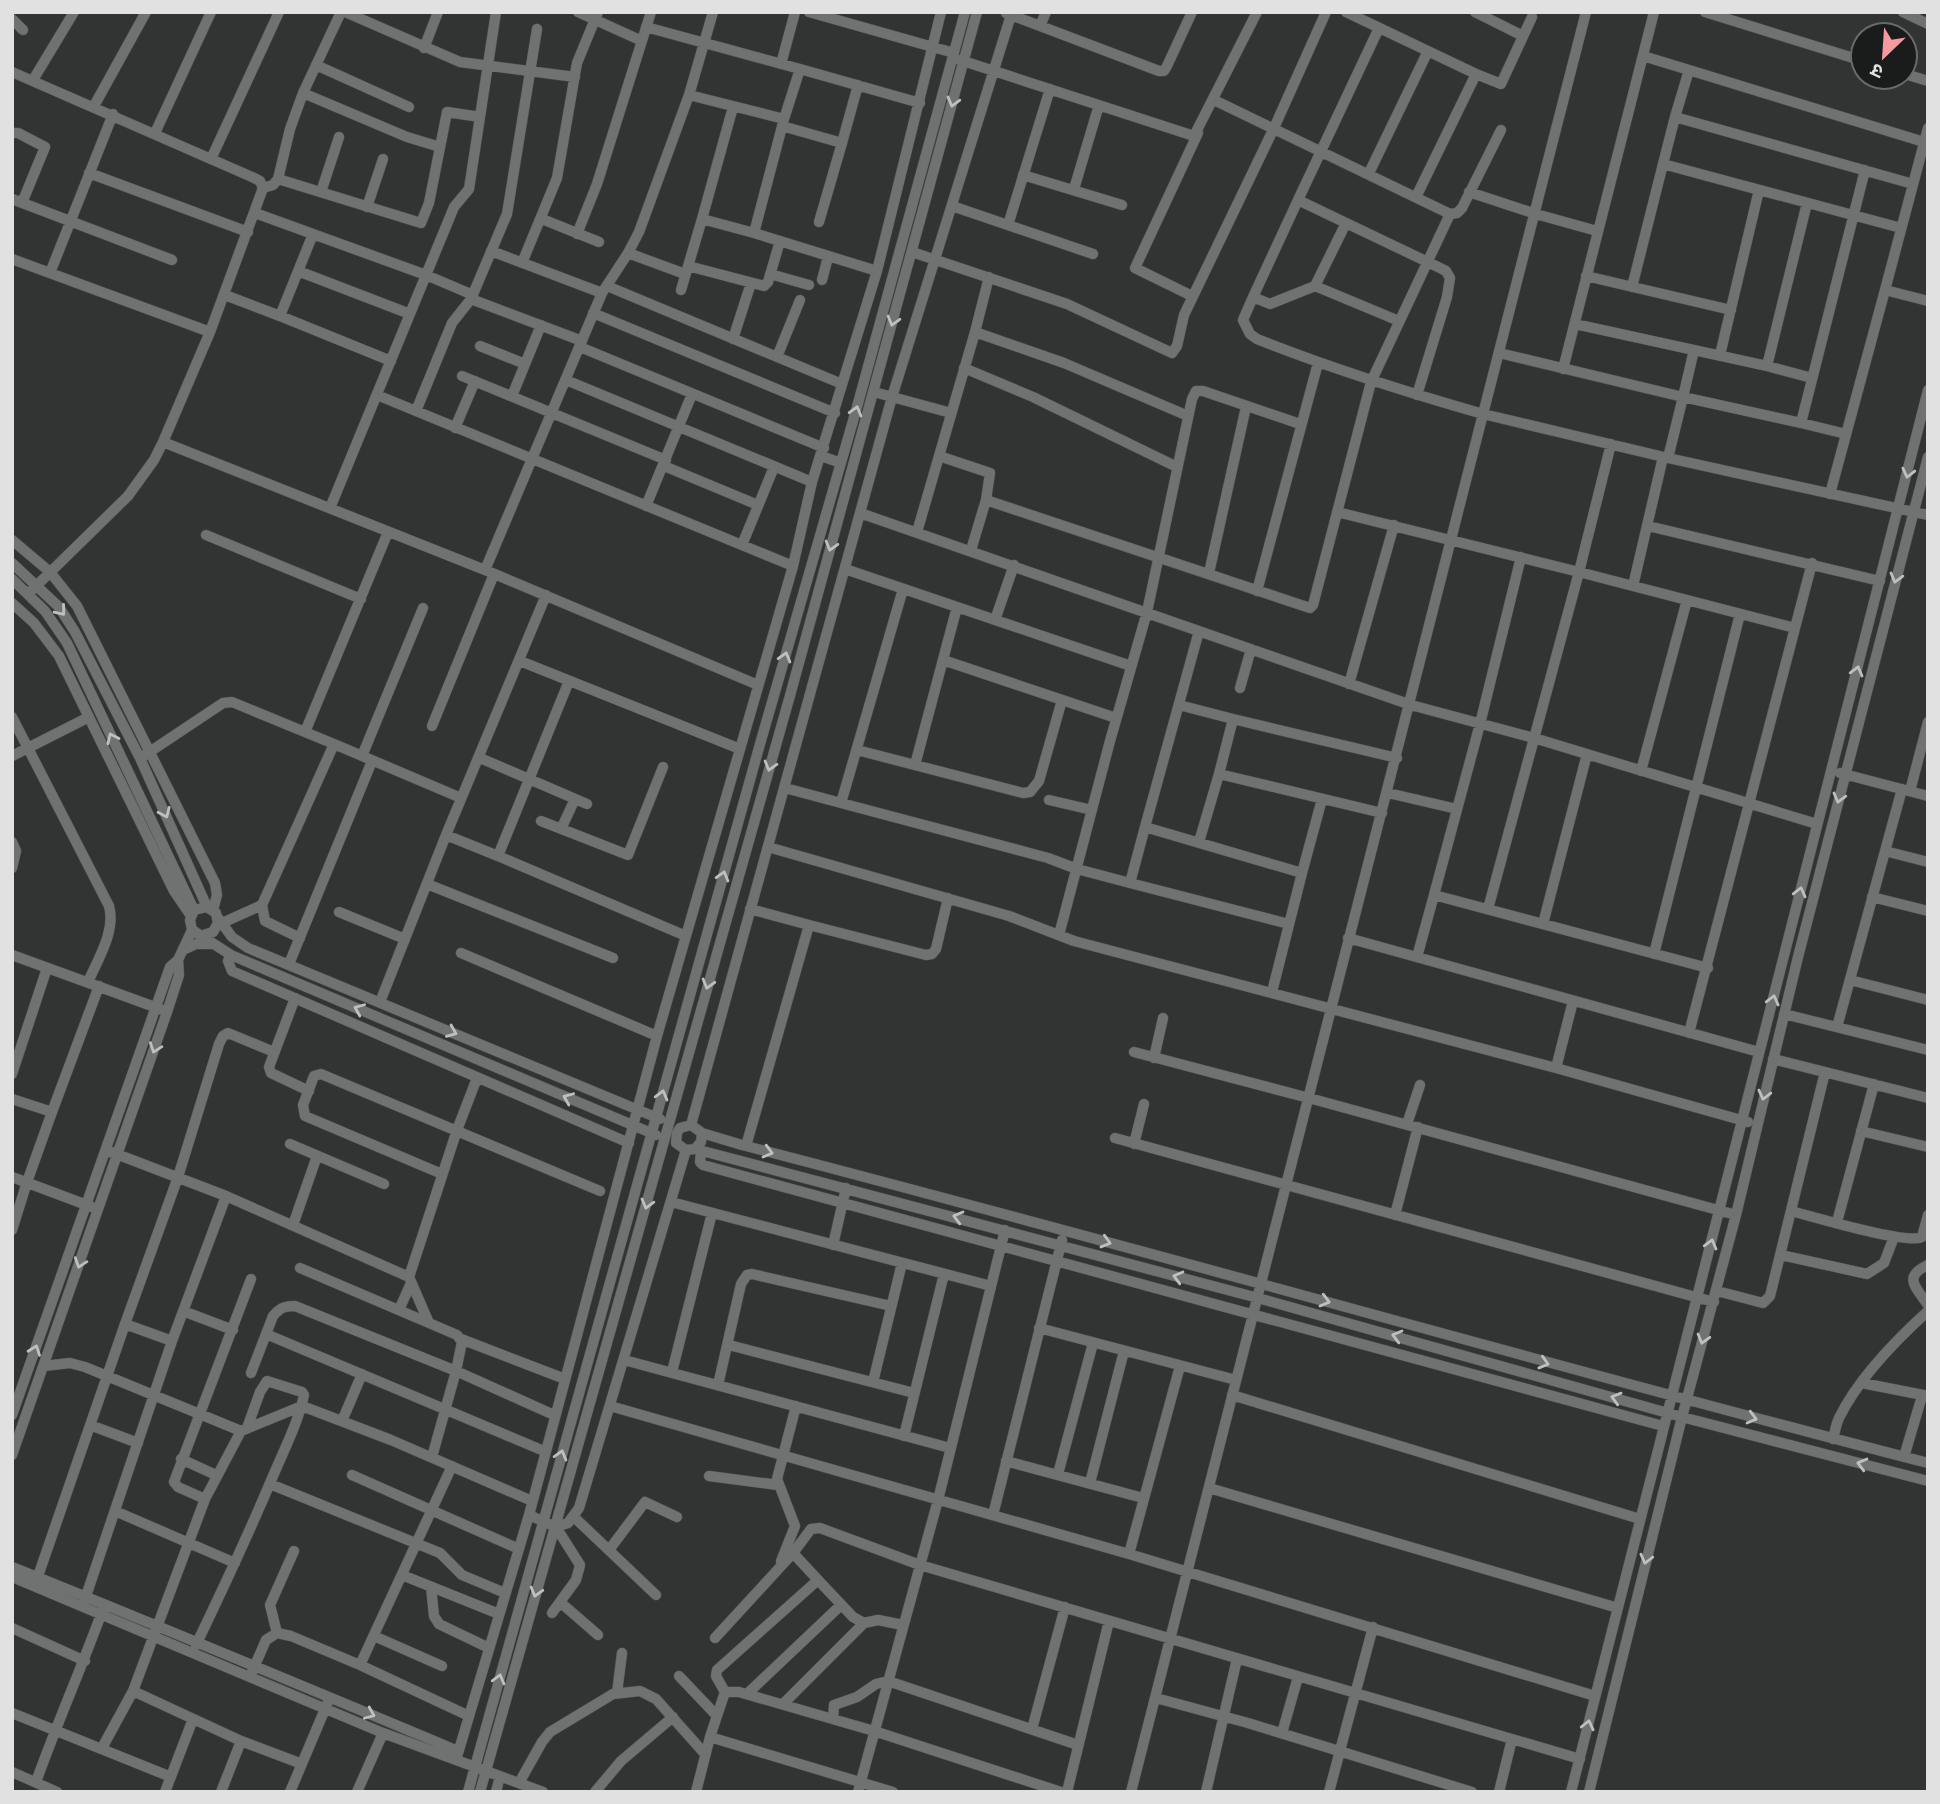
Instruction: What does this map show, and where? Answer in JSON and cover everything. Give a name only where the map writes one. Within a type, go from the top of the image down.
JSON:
[{"type":"street","points":[[33,80],[74,12]]},
{"type":"street","points":[[94,106],[146,12]]},
{"type":"street","points":[[155,133],[211,12]]},
{"type":"street","points":[[211,159],[279,12]]},
{"type":"street","points":[[263,188],[273,186],[278,179],[290,129],[303,93],[343,12],[460,62],[575,77]]},
{"type":"street","points":[[424,48],[438,12]]},
{"type":"street","points":[[330,508],[454,207],[469,188],[496,12]]},
{"type":"street","points":[[578,12],[596,16],[642,41]]},
{"type":"street","points":[[578,234],[597,184],[651,12]]},
{"type":"street","points":[[432,726],[551,412],[604,289],[628,254],[639,232],[689,95],[713,12]]},
{"type":"street","points":[[781,64],[795,12]]},
{"type":"street","points":[[809,12],[931,46],[993,71],[1194,136],[1198,133]]},
{"type":"street","points":[[457,1755],[529,1515],[657,1036],[793,566],[813,482],[877,271],[941,12]]},
{"type":"street","points":[[480,1792],[480,1768],[542,1521],[867,372],[965,12]]},
{"type":"street","points":[[468,1792],[480,1768],[555,1527],[791,692],[977,12]]},
{"type":"street","points":[[1041,26],[1046,12]]},
{"type":"street","points":[[691,1125],[892,397],[993,71],[1008,14],[1164,71],[1192,12]]},
{"type":"street","points":[[1192,296],[1135,268],[1257,12]]},
{"type":"street","points":[[912,252],[1067,304],[1172,353],[1175,351],[1181,322],[1192,296],[1274,128],[1326,12]]},
{"type":"street","points":[[1346,12],[1476,74],[1501,83],[1532,17]]},
{"type":"street","points":[[1475,12],[1523,36]]},
{"type":"street","points":[[1131,1792],[1586,12]]},
{"type":"street","points":[[1563,369],[1654,12]]},
{"type":"street","points":[[1705,12],[1849,57]]},
{"type":"street","points":[[1903,12],[1928,24]]},
{"type":"street","points":[[522,263],[557,178],[580,51],[596,16]]},
{"type":"street","points":[[12,19],[23,30]]},
{"type":"street","points":[[646,27],[858,85],[921,99],[941,100]]},
{"type":"street","points":[[1379,28],[1243,320],[1250,334],[1371,382],[1483,414],[1928,515]]},
{"type":"street","points":[[416,411],[452,323],[472,297],[510,204],[537,29]]},
{"type":"street","points":[[1369,173],[1428,51]]},
{"type":"street","points":[[1643,56],[1924,142]]},
{"type":"street","points":[[316,65],[409,107]]},
{"type":"street","points":[[754,233],[800,69]]},
{"type":"street","points":[[1632,287],[1689,70]]},
{"type":"street","points":[[12,72],[113,114],[260,181],[263,188],[225,295],[163,442],[128,496],[34,590]]},
{"type":"street","points":[[1416,197],[1476,74]]},
{"type":"street","points":[[819,222],[858,85]]},
{"type":"street","points":[[1008,225],[1050,89]]},
{"type":"street","points":[[303,93],[407,137],[440,147]]},
{"type":"street","points":[[689,95],[842,143]]},
{"type":"street","points":[[1214,100],[1323,150],[1450,214],[1457,213],[1462,208],[1501,130]]},
{"type":"street","points":[[1074,189],[1099,105]]},
{"type":"street","points":[[681,290],[733,107]]},
{"type":"street","points":[[278,179],[421,223],[429,203],[447,112],[480,117]]},
{"type":"street","points":[[50,272],[113,114]]},
{"type":"street","points":[[1675,117],[1913,184]]},
{"type":"street","points":[[1830,494],[1928,128]]},
{"type":"street","points":[[12,133],[18,133],[45,147],[17,201],[172,260]]},
{"type":"street","points":[[321,192],[339,137]]},
{"type":"street","points":[[367,207],[383,159]]},
{"type":"street","points":[[1663,164],[1901,228]]},
{"type":"street","points":[[1801,423],[1865,170]]},
{"type":"street","points":[[89,173],[248,232]]},
{"type":"street","points":[[1023,175],[1122,205]]},
{"type":"street","points":[[1720,355],[1759,190]]},
{"type":"street","points":[[916,192],[928,196]]},
{"type":"street","points":[[1469,192],[1597,231]]},
{"type":"street","points":[[1298,200],[1446,271],[1450,286],[1416,395]]},
{"type":"street","points":[[1767,366],[1807,202]]},
{"type":"street","points":[[951,206],[1093,254]]},
{"type":"street","points":[[255,213],[426,275],[822,452],[841,463]]},
{"type":"street","points":[[986,500],[1310,608],[1313,605],[1371,382],[1450,214]]},
{"type":"street","points":[[542,219],[599,242]]},
{"type":"street","points":[[702,219],[877,271]]},
{"type":"street","points":[[1253,298],[1270,304],[1315,286],[1346,223]]},
{"type":"street","points":[[280,316],[313,234]]},
{"type":"street","points":[[628,254],[686,270],[764,286],[780,241]]},
{"type":"street","points":[[491,251],[604,289],[842,384]]},
{"type":"street","points":[[822,280],[828,257]]},
{"type":"street","points":[[12,259],[210,332]]},
{"type":"street","points":[[298,271],[410,314]]},
{"type":"street","points":[[770,274],[809,285]]},
{"type":"street","points":[[1586,276],[1731,310]]},
{"type":"street","points":[[917,532],[989,277]]},
{"type":"street","points":[[733,339],[751,283]]},
{"type":"street","points":[[1315,286],[1399,321]]},
{"type":"street","points":[[1885,290],[1928,301]]},
{"type":"street","points":[[225,295],[391,361]]},
{"type":"street","points":[[777,357],[800,300]]},
{"type":"street","points":[[593,313],[835,413]]},
{"type":"street","points":[[1575,324],[1812,378]]},
{"type":"street","points":[[512,396],[541,326]]},
{"type":"street","points":[[975,332],[1064,363],[1188,416]]},
{"type":"street","points":[[480,346],[525,364]]},
{"type":"street","points":[[1633,586],[1693,350]]},
{"type":"street","points":[[1499,353],[1846,434]]},
{"type":"street","points":[[1257,591],[1318,363]]},
{"type":"street","points":[[964,368],[1033,397],[1177,467]]},
{"type":"street","points":[[867,372],[878,375]]},
{"type":"street","points":[[462,376],[551,412],[758,505]]},
{"type":"street","points":[[566,380],[813,482]]},
{"type":"street","points":[[455,428],[475,381]]},
{"type":"street","points":[[1571,1792],[1928,390]]},
{"type":"street","points":[[874,391],[951,413]]},
{"type":"street","points":[[1059,935],[1147,612],[1188,416],[1196,391],[1203,391],[1300,424]]},
{"type":"street","points":[[646,506],[692,394]]},
{"type":"street","points":[[377,395],[793,566]]},
{"type":"street","points":[[1209,573],[1246,407]]},
{"type":"street","points":[[163,442],[490,572],[758,685]]},
{"type":"street","points":[[1488,909],[1611,444]]},
{"type":"street","points":[[939,456],[990,473],[986,500],[971,550]]},
{"type":"street","points":[[1589,1792],[1686,1401],[1717,1291],[1756,1124],[1928,457]]},
{"type":"street","points":[[742,545],[774,467]]},
{"type":"street","points":[[837,477],[849,481]]},
{"type":"street","points":[[1337,512],[1795,628]]},
{"type":"street","points":[[860,513],[1411,705],[1534,738],[1694,789],[1817,824]]},
{"type":"street","points":[[1349,684],[1394,525]]},
{"type":"street","points":[[1648,526],[1880,581]]},
{"type":"street","points":[[305,732],[388,532]]},
{"type":"street","points":[[206,535],[361,599]]},
{"type":"street","points":[[12,540],[50,572],[77,606],[215,883],[217,895],[213,932],[204,935]]},
{"type":"street","points":[[1417,957],[1480,724],[1521,557]]},
{"type":"street","points":[[12,564],[34,590],[67,643],[192,913],[192,930],[181,955]]},
{"type":"street","points":[[1689,1033],[1812,564]]},
{"type":"street","points":[[995,620],[1014,565]]},
{"type":"street","points":[[845,569],[1131,666]]},
{"type":"street","points":[[12,579],[59,607],[72,625],[215,914],[232,937],[248,948],[680,1128],[691,1125]]},
{"type":"street","points":[[841,803],[903,589]]},
{"type":"street","points":[[380,1002],[546,595]]},
{"type":"street","points":[[1641,771],[1687,600]]},
{"type":"street","points":[[12,603],[34,623],[59,656],[174,891],[192,913],[215,914],[262,905]]},
{"type":"street","points":[[915,765],[957,607]]},
{"type":"street","points":[[362,756],[423,608]]},
{"type":"street","points":[[1654,954],[1740,614]]},
{"type":"street","points":[[1130,883],[1199,631]]},
{"type":"street","points":[[1240,688],[1251,649]]},
{"type":"street","points":[[943,660],[1116,718]]},
{"type":"street","points":[[520,662],[740,749]]},
{"type":"street","points":[[498,856],[569,681]]},
{"type":"street","points":[[776,688],[791,692]]},
{"type":"street","points":[[857,750],[1023,793],[1030,792],[1039,781],[1062,700]]},
{"type":"street","points":[[140,758],[223,703],[232,702],[461,798]]},
{"type":"street","points":[[1179,705],[1397,758]]},
{"type":"street","points":[[12,717],[112,917],[88,982]]},
{"type":"street","points":[[12,756],[89,717]]},
{"type":"street","points":[[1199,842],[1233,719]]},
{"type":"street","points":[[1837,1027],[1885,851],[1928,721]]},
{"type":"street","points":[[300,938],[265,921],[262,905],[334,744]]},
{"type":"street","points":[[1543,924],[1587,754]]},
{"type":"street","points":[[480,758],[587,804]]},
{"type":"street","points":[[289,964],[372,761]]},
{"type":"street","points":[[541,821],[628,855],[663,767]]},
{"type":"street","points":[[1831,770],[1928,796]]},
{"type":"street","points":[[1219,774],[1382,813]]},
{"type":"street","points":[[785,788],[1048,858],[1077,869],[1289,924]]},
{"type":"street","points":[[1388,793],[1457,809]]},
{"type":"street","points":[[561,829],[575,799]]},
{"type":"street","points":[[1272,992],[1322,799]]},
{"type":"street","points":[[1049,800],[1092,810]]},
{"type":"street","points":[[1145,827],[1302,873]]},
{"type":"street","points":[[446,835],[686,936]]},
{"type":"street","points":[[12,842],[16,851],[12,868]]},
{"type":"street","points":[[768,847],[1009,916],[1059,935],[1756,1124]]},
{"type":"street","points":[[1885,851],[1928,862]]},
{"type":"street","points":[[426,884],[613,958]]},
{"type":"street","points":[[1434,895],[1708,968]]},
{"type":"street","points":[[1872,897],[1928,911]]},
{"type":"street","points":[[750,908],[926,955],[936,950],[948,898]]},
{"type":"street","points":[[340,912],[405,939]]},
{"type":"street","points":[[746,1146],[809,925]]},
{"type":"street","points":[[192,930],[204,935],[231,955],[694,1150],[1005,1230],[1682,1417],[1928,1481]]},
{"type":"street","points":[[1348,938],[1759,1052]]},
{"type":"street","points":[[12,1455],[119,1154],[162,1010],[170,967],[196,944],[214,944]]},
{"type":"street","points":[[461,953],[657,1036]]},
{"type":"street","points":[[231,955],[228,961],[232,971],[629,1143]]},
{"type":"street","points":[[12,956],[162,1010]]},
{"type":"street","points":[[12,1074],[47,968]]},
{"type":"street","points":[[1850,980],[1928,1000]]},
{"type":"street","points":[[12,1230],[99,986]]},
{"type":"street","points":[[295,998],[269,1067],[271,1073],[309,1091]]},
{"type":"street","points":[[1556,1068],[1573,1001]]},
{"type":"street","points":[[12,1415],[106,1150],[162,1010]]},
{"type":"street","points":[[1784,1014],[1928,1049]]},
{"type":"street","points":[[1154,1058],[1163,1018]]},
{"type":"street","points":[[36,1582],[178,1177],[223,1036],[234,1034],[274,1052]]},
{"type":"street","points":[[1134,1052],[1736,1214]]},
{"type":"street","points":[[1773,1059],[1928,1097]]},
{"type":"street","points":[[1717,1291],[1763,1303],[1768,1300],[1825,1072]]},
{"type":"street","points":[[442,1174],[305,1116],[303,1109],[314,1076],[321,1074],[600,1191]]},
{"type":"street","points":[[399,1310],[442,1174],[477,1078]]},
{"type":"street","points":[[1838,1222],[1874,1084]]},
{"type":"street","points":[[1395,1215],[1420,1085]]},
{"type":"street","points":[[12,1099],[52,1112]]},
{"type":"street","points":[[1134,1144],[1144,1104]]},
{"type":"street","points":[[691,1125],[702,1133],[746,1146],[1671,1397],[1928,1463]]},
{"type":"street","points":[[676,1143],[680,1128]]},
{"type":"street","points":[[1861,1131],[1928,1147]]},
{"type":"street","points":[[555,1527],[563,1526],[575,1517],[587,1486],[671,1202],[694,1150],[701,1142],[702,1133]]},
{"type":"street","points":[[1115,1138],[1714,1302]]},
{"type":"street","points":[[290,1144],[384,1184]]},
{"type":"street","points":[[106,1150],[226,1196],[410,1280],[429,1323]]},
{"type":"street","points":[[694,1150],[704,1165],[1663,1426]]},
{"type":"street","points":[[293,1225],[317,1156]]},
{"type":"street","points":[[12,1177],[99,1210]]},
{"type":"street","points":[[833,1245],[846,1188]]},
{"type":"street","points":[[84,1600],[172,1341],[226,1196]]},
{"type":"street","points":[[671,1202],[991,1286]]},
{"type":"street","points":[[1791,1212],[1894,1237],[1917,1239],[1922,1237],[1928,1214]]},
{"type":"street","points":[[672,1372],[712,1213]]},
{"type":"street","points":[[860,1787],[938,1500],[1005,1230]]},
{"type":"street","points":[[993,1515],[1064,1231]]},
{"type":"street","points":[[1781,1255],[1867,1274],[1884,1263],[1894,1237]]},
{"type":"street","points":[[873,1382],[902,1263]]},
{"type":"street","points":[[1928,1265],[1916,1271],[1913,1284],[1928,1305]]},
{"type":"street","points":[[300,1268],[461,1339],[565,1379]]},
{"type":"street","points":[[904,1436],[944,1274]]},
{"type":"street","points":[[718,1385],[741,1283],[747,1275],[891,1306]]},
{"type":"street","points":[[205,1499],[175,1485],[181,1459],[201,1415],[251,1279]]},
{"type":"street","points":[[251,1373],[279,1309],[295,1306],[456,1371],[554,1416]]},
{"type":"street","points":[[183,1311],[233,1329]]},
{"type":"street","points":[[1833,1439],[1838,1419],[1862,1382],[1900,1337],[1928,1311]]},
{"type":"street","points":[[125,1324],[172,1341]]},
{"type":"street","points":[[1039,1328],[1236,1380]]},
{"type":"street","points":[[266,1334],[544,1451]]},
{"type":"street","points":[[432,1457],[456,1371],[461,1339]]},
{"type":"street","points":[[1058,1474],[1093,1343]]},
{"type":"street","points":[[729,1345],[914,1393]]},
{"type":"street","points":[[1090,1483],[1124,1351]]},
{"type":"street","points":[[624,1360],[950,1448]]},
{"type":"street","points":[[44,1366],[70,1363],[244,1430],[302,1406],[432,1457],[532,1501]]},
{"type":"street","points":[[1129,1554],[1180,1366]]},
{"type":"street","points":[[342,1422],[362,1374]]},
{"type":"street","points":[[102,1748],[133,1691],[205,1499],[216,1475],[244,1430],[260,1392],[267,1381],[302,1392],[302,1406],[270,1484],[196,1646]]},
{"type":"street","points":[[1862,1382],[1925,1396],[1904,1457]]},
{"type":"street","points":[[1232,1395],[1640,1519]]},
{"type":"street","points":[[578,1398],[591,1401]]},
{"type":"street","points":[[15,1401],[29,1406]]},
{"type":"street","points":[[610,1406],[783,1453],[1129,1554],[1595,1696]]},
{"type":"street","points":[[774,1573],[795,1526],[778,1485],[778,1472],[796,1406]]},
{"type":"street","points":[[90,1425],[138,1443]]},
{"type":"street","points":[[181,1459],[216,1475]]},
{"type":"street","points":[[1006,1461],[1143,1498]]},
{"type":"street","points":[[360,1665],[452,1466]]},
{"type":"street","points":[[352,1475],[519,1549]]},
{"type":"street","points":[[709,1476],[778,1485]]},
{"type":"street","points":[[270,1484],[444,1555],[462,1575],[505,1593]]},
{"type":"street","points":[[1209,1488],[1618,1608]]},
{"type":"street","points":[[609,1550],[645,1503],[677,1517]]},
{"type":"street","points":[[115,1511],[234,1563]]},
{"type":"street","points":[[529,1515],[555,1527],[580,1565],[576,1580],[552,1612]]},
{"type":"street","points":[[575,1517],[656,1595]]},
{"type":"street","points":[[715,1638],[793,1553],[811,1529],[820,1528],[920,1565],[1580,1759]]},
{"type":"street","points":[[277,1633],[270,1605],[294,1552]]},
{"type":"street","points":[[793,1553],[841,1605],[864,1623]]},
{"type":"street","points":[[12,1567],[36,1582]]},
{"type":"street","points":[[402,1575],[499,1615]]},
{"type":"street","points":[[12,1577],[36,1582],[84,1600],[155,1636],[196,1646]]},
{"type":"street","points":[[698,1791],[705,1754],[725,1692],[716,1676],[717,1671],[818,1580]]},
{"type":"street","points":[[431,1587],[434,1616],[439,1625],[489,1648]]},
{"type":"street","points":[[560,1602],[598,1635]]},
{"type":"street","points":[[747,1694],[841,1605]]},
{"type":"street","points":[[1032,1729],[1065,1607]]},
{"type":"street","points":[[103,1608],[159,1625],[196,1646],[252,1671],[542,1792]]},
{"type":"street","points":[[36,1782],[55,1729],[85,1661],[103,1608]]},
{"type":"street","points":[[783,1704],[864,1623],[878,1620],[903,1625]]},
{"type":"street","points":[[725,1692],[747,1694],[783,1704],[1064,1792],[1109,1621]]},
{"type":"street","points":[[1329,1792],[1373,1627]]},
{"type":"street","points":[[12,1628],[85,1661]]},
{"type":"street","points":[[252,1671],[266,1640],[277,1633],[291,1636],[360,1665],[468,1716]]},
{"type":"street","points":[[374,1636],[442,1666]]},
{"type":"street","points":[[617,1693],[622,1653]]},
{"type":"street","points":[[1206,1792],[1237,1659]]},
{"type":"street","points":[[679,1676],[717,1716]]},
{"type":"street","points":[[1282,1733],[1297,1677]]},
{"type":"street","points":[[833,1719],[834,1705],[857,1697],[876,1684],[887,1681],[1078,1745]]},
{"type":"street","points":[[133,1691],[241,1741],[302,1764]]},
{"type":"street","points":[[519,1783],[550,1732],[617,1693],[640,1691],[649,1694],[705,1754]]},
{"type":"street","points":[[1156,1698],[1340,1751],[1441,1787],[1472,1792]]},
{"type":"street","points":[[328,1702],[383,1733],[457,1755]]},
{"type":"street","points":[[290,1792],[328,1702]]},
{"type":"street","points":[[12,1713],[171,1777]]},
{"type":"street","points":[[595,1792],[621,1761],[673,1717]]},
{"type":"street","points":[[165,1792],[193,1719]]},
{"type":"street","points":[[357,1792],[383,1733]]},
{"type":"street","points":[[710,1737],[860,1787],[893,1792]]},
{"type":"street","points":[[1499,1792],[1512,1739]]},
{"type":"street","points":[[221,1792],[241,1741]]},
{"type":"street","points":[[12,1772],[57,1792]]},
{"type":"street","points":[[496,1792],[500,1776]]}]
